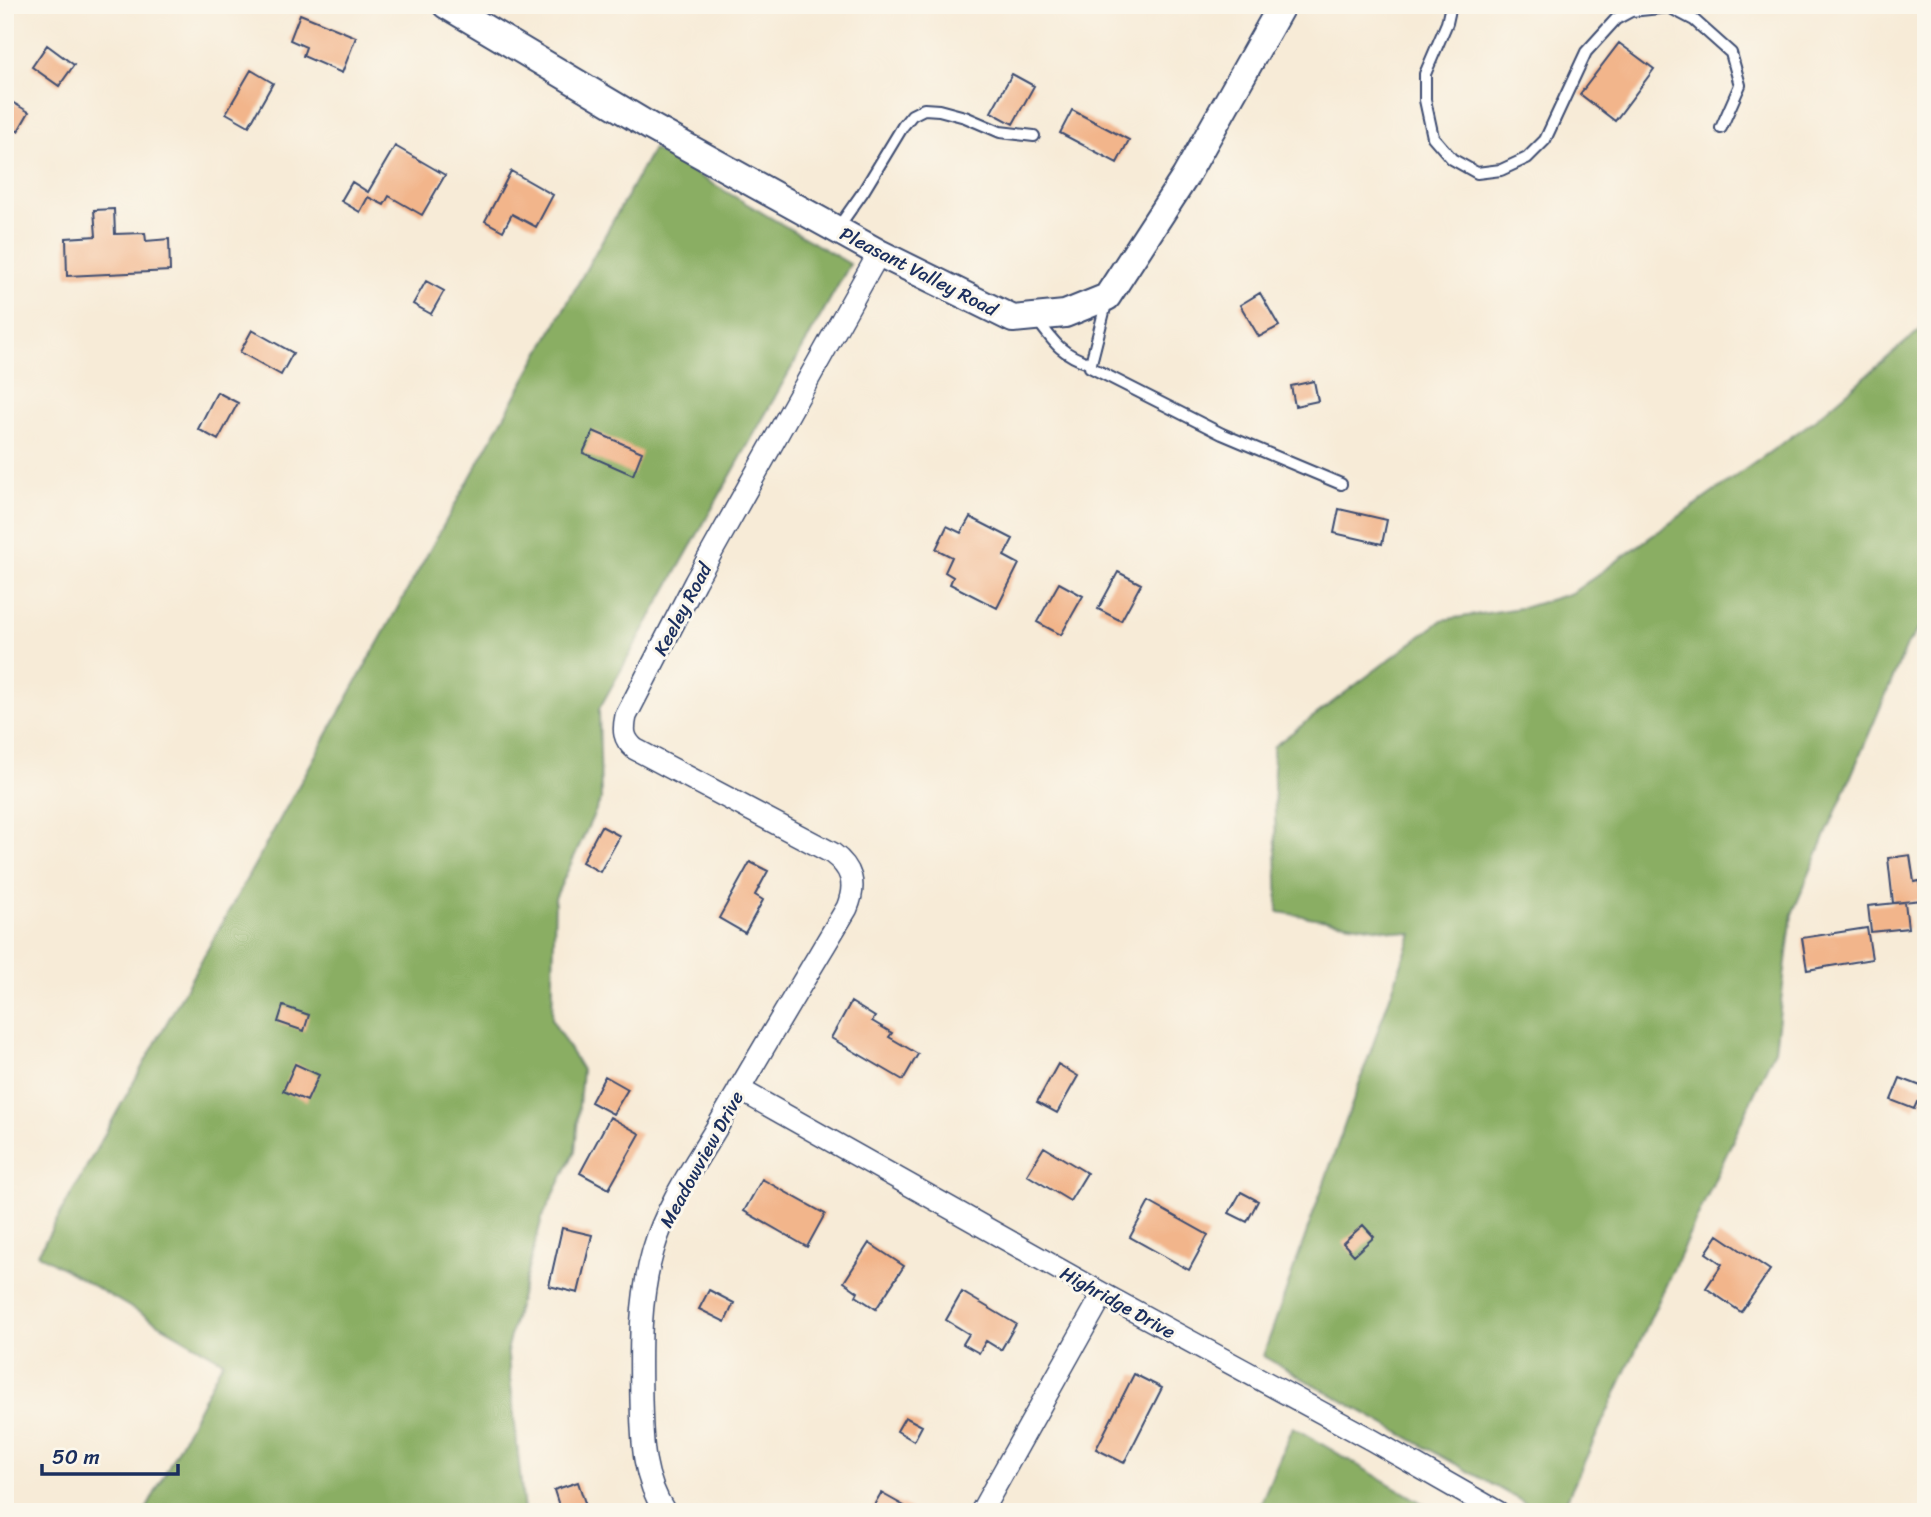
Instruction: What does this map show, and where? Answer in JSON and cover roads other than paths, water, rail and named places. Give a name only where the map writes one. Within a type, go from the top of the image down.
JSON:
[{"type":"street","name":"Pleasant Valley Road","points":[[446,5],[651,127],[879,253],[1013,319],[1065,314],[1107,297]]},
{"type":"street","points":[[1107,297],[1185,177],[1282,5]]},
{"type":"street","name":"Keeley Road","points":[[849,872],[843,861],[819,845],[635,749],[624,736],[624,726],[626,716],[695,582],[879,253]]},
{"type":"street","name":"Meadowview Drive","points":[[665,1512],[648,1479],[642,1439],[639,1338],[653,1249],[677,1196],[846,908],[852,896],[849,872]]},
{"type":"street","name":"Highridge Drive","points":[[739,1089],[1498,1512]]},
{"type":"street","points":[[981,1512],[1103,1294]]},
{"type":"lane","points":[[1451,5],[1447,23],[1425,74],[1425,100],[1433,136],[1452,159],[1477,173],[1502,170],[1527,158],[1545,140],[1586,52],[1616,19],[1632,11],[1669,8],[1694,20],[1731,53],[1740,85],[1721,128]]},
{"type":"lane","points":[[836,229],[863,192],[903,125],[912,115],[924,109],[965,117],[1000,132],[1034,136]]},
{"type":"lane","points":[[1107,297],[1090,367],[1222,433],[1341,484]]},
{"type":"lane","points":[[1035,317],[1055,345],[1072,357],[1091,364]]}]
